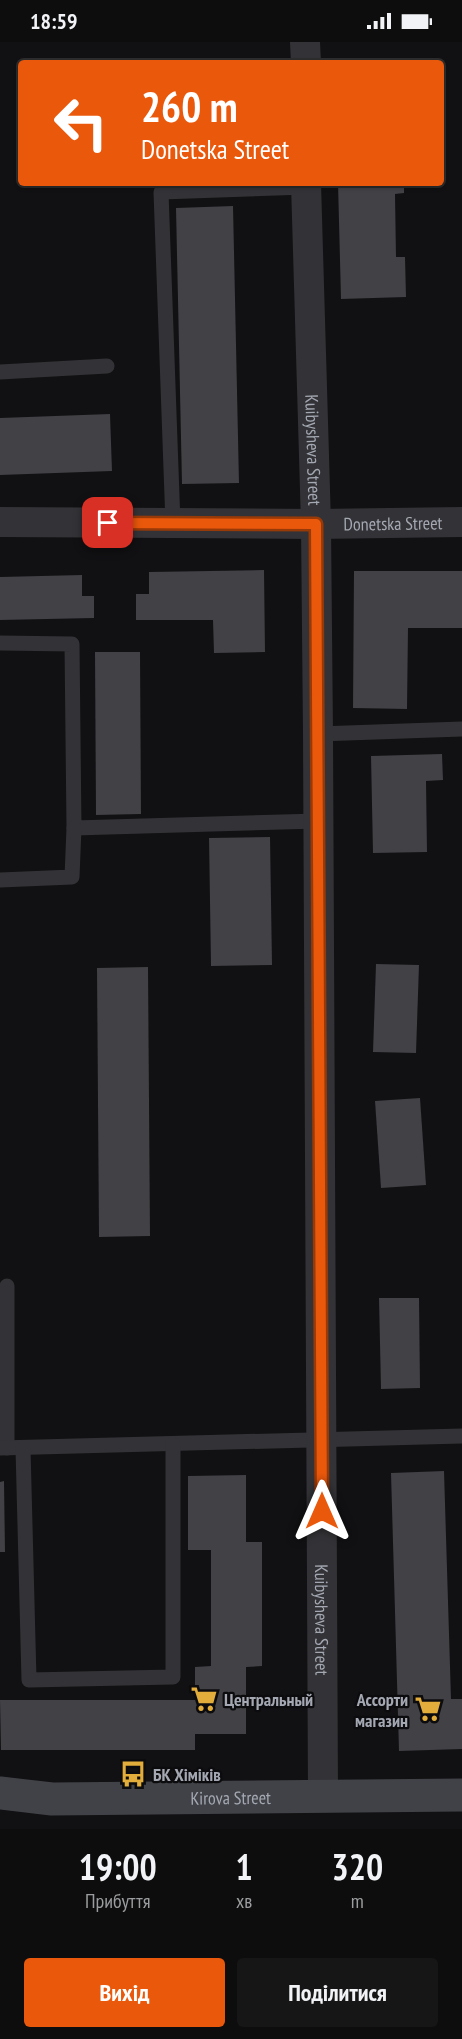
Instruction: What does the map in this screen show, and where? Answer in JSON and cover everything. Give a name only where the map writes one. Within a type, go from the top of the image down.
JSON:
[{"type":"main road","name":"Kirova Street","points":[[0,1794],[52,1799],[462,1795]]},
{"type":"street","points":[[306,42],[306,60]]},
{"type":"street","name":"Kuibysheva Street","points":[[306,186],[316,524],[323,1796]]},
{"type":"street","name":"Donetska Street","points":[[0,522],[173,524],[462,522]]},
{"type":"lane","points":[[173,524],[161,192],[285,186]]},
{"type":"lane","points":[[0,372],[106,366]]},
{"type":"lane","points":[[0,644],[72,644],[74,828],[72,877],[0,880]]},
{"type":"lane","points":[[318,734],[462,729]]},
{"type":"lane","points":[[74,828],[319,821]]},
{"type":"lane","points":[[7,1286],[10,1448],[29,1680],[173,1677],[172,1444]]},
{"type":"lane","points":[[10,1448],[462,1436]]},
{"type":"building","points":[[338,186],[404,186],[404,193],[395,194],[396,257],[405,257],[406,297],[341,299]]},
{"type":"building","points":[[233,206],[239,483],[182,484],[176,208]]},
{"type":"building","points":[[110,414],[112,471],[0,475],[0,418]]},
{"type":"building","points":[[264,570],[265,652],[214,653],[213,620],[136,620],[136,594],[149,594],[149,572]]},
{"type":"building","points":[[354,571],[462,571],[462,628],[408,628],[407,709],[353,708]]},
{"type":"building","points":[[82,575],[82,596],[94,596],[94,618],[0,620],[0,577]]},
{"type":"building","points":[[95,652],[140,652],[141,814],[96,815]]},
{"type":"building","points":[[442,754],[443,780],[426,781],[427,852],[373,853],[371,756]]},
{"type":"building","points":[[270,837],[272,965],[211,966],[209,838]]},
{"type":"building","points":[[376,964],[419,965],[416,1053],[373,1052]]},
{"type":"building","points":[[148,967],[150,1236],[99,1237],[97,968]]},
{"type":"building","points":[[420,1098],[426,1185],[381,1188],[375,1101]]},
{"type":"building","points":[[379,1298],[419,1298],[420,1388],[381,1389]]},
{"type":"building","points":[[444,1471],[451,1699],[462,1699],[462,1749],[399,1751],[391,1473]]},
{"type":"building","points":[[246,1475],[246,1542],[262,1542],[262,1666],[246,1667],[246,1734],[195,1734],[195,1750],[1,1750],[0,1700],[195,1700],[195,1667],[211,1666],[211,1550],[188,1550],[188,1476]]},
{"type":"building","points":[[4,1481],[5,1552],[0,1552],[0,1482]]},
{"type":"place","name":"Центральный","points":[[204,1699]]},
{"type":"place","name":"Ассорти магазин","points":[[428,1709]]},
{"type":"place","name":"БК Хіміків","points":[[133,1774]]},
{"type":"route","points":[[108,523],[316,524],[322,1511]]}]
